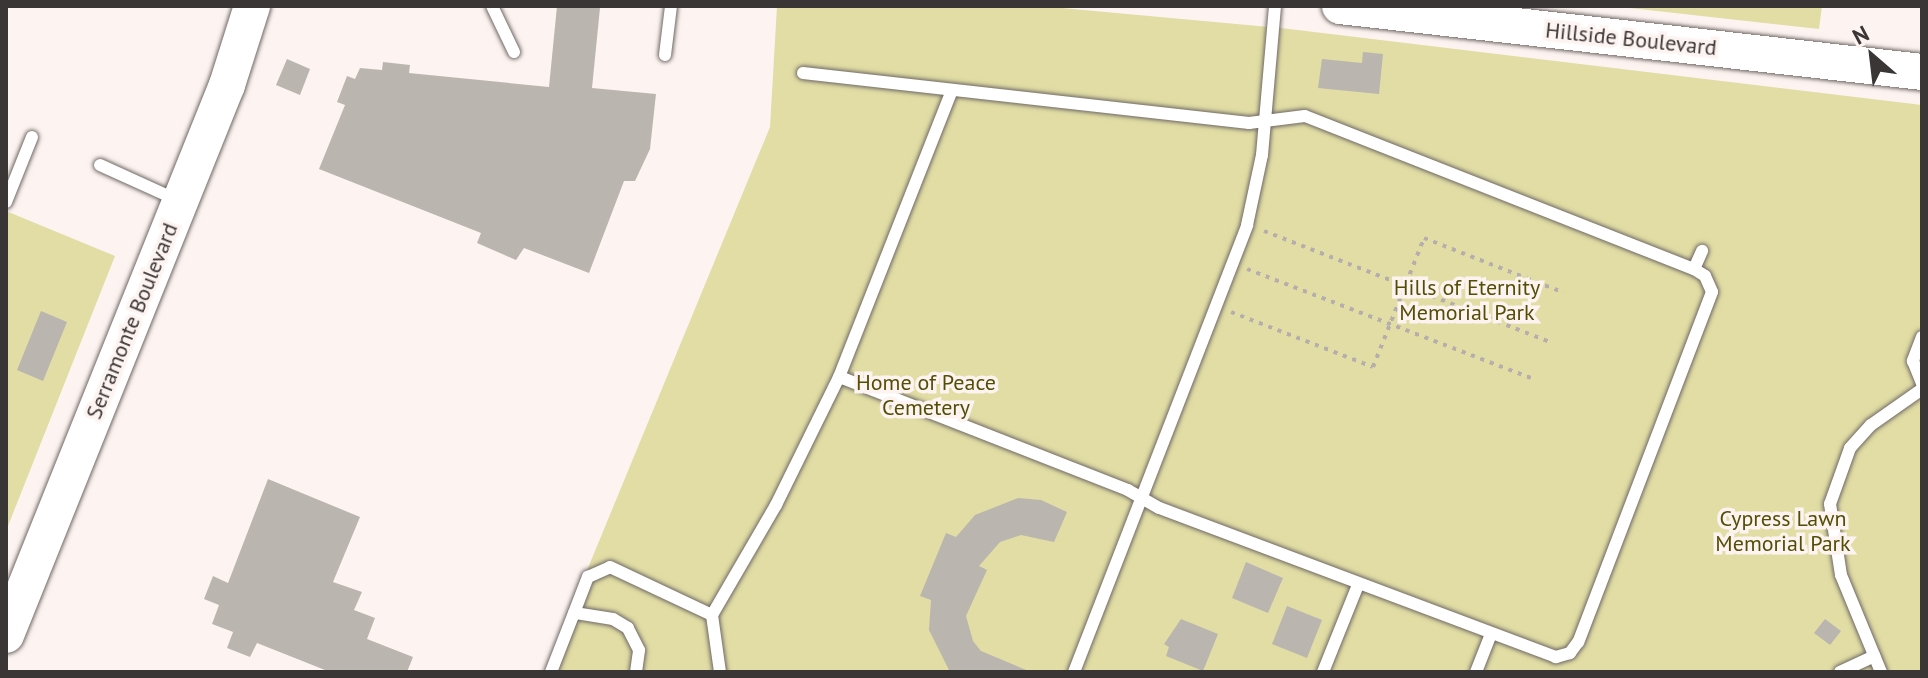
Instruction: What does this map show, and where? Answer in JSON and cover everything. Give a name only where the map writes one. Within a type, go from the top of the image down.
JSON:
[{"type":"main road","name":"Serramonte Boulevard","points":[[6,635],[236,62],[252,6]]},
{"type":"main road","name":"Hillside Boulevard","points":[[1340,6],[1922,72]]},
{"type":"lane","points":[[492,6],[514,52]]},
{"type":"lane","points":[[665,55],[671,6]]},
{"type":"lane","points":[[1074,672],[1218,307],[1247,225],[1265,120],[1275,6]]},
{"type":"lane","points":[[803,73],[1249,123],[1295,115],[1318,120],[1694,269],[1711,286],[1710,303],[1578,642],[1570,653],[1556,657],[1358,585],[839,377]]},
{"type":"lane","points":[[720,672],[712,615],[770,516],[839,377],[952,90]]},
{"type":"lane","points":[[6,202],[32,137]]},
{"type":"lane","points":[[100,165],[180,202]]},
{"type":"lane","points":[[1694,269],[1702,251]]},
{"type":"lane","points":[[1881,672],[1841,575],[1830,504],[1838,469],[1850,448],[1871,425],[1922,386],[1913,361],[1922,337]]},
{"type":"lane","points":[[551,672],[588,577],[610,567],[712,615]]},
{"type":"lane","points":[[1323,672],[1358,585]]},
{"type":"lane","points":[[574,613],[613,619],[628,628],[639,650],[636,672]]},
{"type":"lane","points":[[1476,672],[1491,634]]},
{"type":"lane","points":[[1840,672],[1874,656]]},
{"type":"path","points":[[1247,225],[1548,341]]},
{"type":"path","points":[[1218,307],[1373,367],[1424,238],[1564,293]]},
{"type":"path","points":[[1234,264],[1531,378]]},
{"type":"green space","points":[[777,6],[1040,6],[1281,28],[1922,105],[1922,672],[545,672],[770,127]]},
{"type":"green space","points":[[1612,6],[1822,6],[1819,29]]},
{"type":"green space","points":[[6,211],[115,256],[6,531]]},
{"type":"building","points":[[557,6],[600,8],[592,88],[656,94],[650,149],[635,181],[624,181],[589,273],[524,248],[516,260],[477,243],[481,233],[319,169],[345,105],[337,102],[347,76],[355,79],[360,68],[382,70],[383,62],[410,65],[409,73],[549,87]]},
{"type":"building","points":[[1363,52],[1383,54],[1379,94],[1318,88],[1322,59],[1362,63]]},
{"type":"building","points":[[287,59],[310,69],[300,95],[276,85]]},
{"type":"building","points":[[41,311],[67,322],[43,381],[17,370]]},
{"type":"building","points":[[268,479],[360,517],[333,582],[362,592],[354,610],[375,618],[367,639],[413,657],[407,672],[330,672],[257,643],[250,657],[227,648],[233,632],[212,624],[219,605],[204,599],[213,576],[228,583]]},
{"type":"building","points":[[1018,498],[1041,500],[1067,512],[1054,542],[1021,535],[1000,542],[979,566],[987,570],[966,616],[973,641],[981,651],[1031,672],[950,672],[929,630],[931,600],[920,596],[946,533],[956,537],[975,515]]},
{"type":"building","points":[[1246,562],[1283,578],[1268,613],[1232,598]]},
{"type":"building","points":[[1287,606],[1322,620],[1307,658],[1272,644]]},
{"type":"building","points":[[1181,619],[1218,634],[1203,671],[1166,656],[1169,647],[1164,644]]},
{"type":"building","points":[[1825,619],[1841,631],[1830,645],[1814,633]]},
{"type":"park label","name":"Hills of Eternity Memorial Park","points":[[1467,300]]},
{"type":"park label","name":"Home of Peace Cemetery","points":[[926,394]]},
{"type":"park label","name":"Cypress Lawn Memorial Park","points":[[1783,530]]}]
